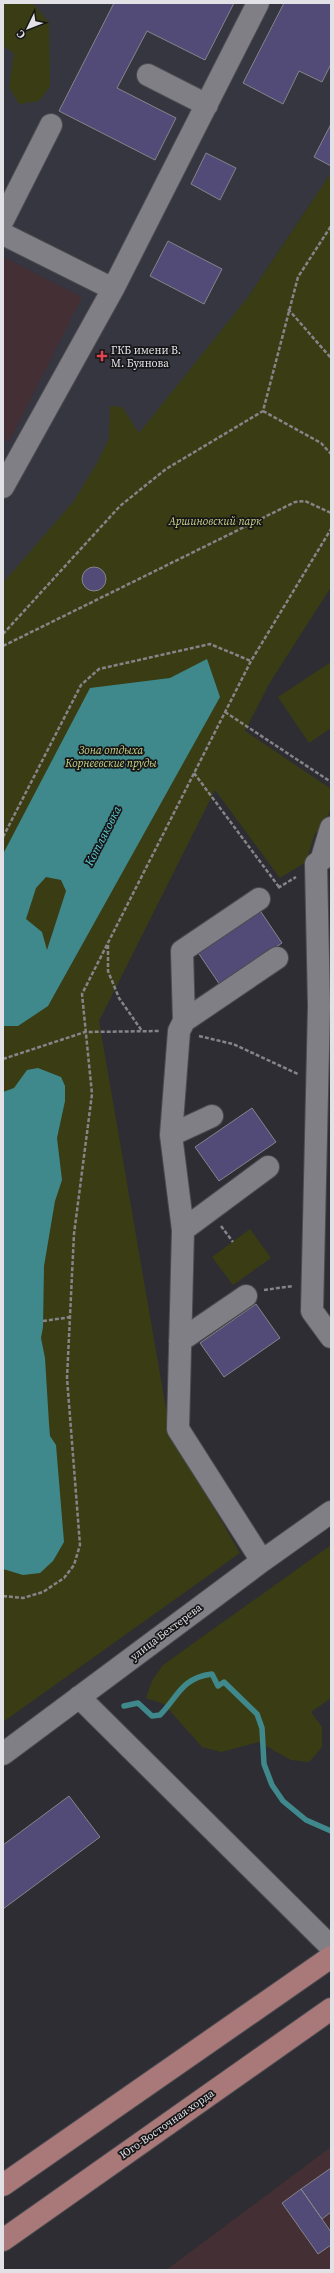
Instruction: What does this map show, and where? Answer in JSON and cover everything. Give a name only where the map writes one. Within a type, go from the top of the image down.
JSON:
[{"type":"main road","points":[[3,2185],[331,1957]]},
{"type":"main road","name":"Юго-Восточная хорда","points":[[3,2240],[331,2009]]},
{"type":"street","points":[[3,487],[10,454],[113,289],[258,3]]},
{"type":"street","points":[[148,75],[207,105]]},
{"type":"street","points":[[3,220],[51,124]]},
{"type":"street","points":[[3,234],[113,289]]},
{"type":"street","points":[[331,828],[323,858],[319,1006],[324,1077],[312,1312],[331,1337]]},
{"type":"street","points":[[259,899],[182,951],[181,1026],[171,1135],[183,1230],[178,1429],[262,1561]]},
{"type":"street","points":[[181,1026],[277,958]]},
{"type":"street","points":[[171,1135],[212,1116]]},
{"type":"street","points":[[183,1230],[268,1167]]},
{"type":"street","points":[[313,1283],[331,1270]]},
{"type":"street","points":[[180,1341],[255,1293]]},
{"type":"street","name":"улица Бехтерева","points":[[3,1754],[262,1561],[331,1512]]},
{"type":"street","points":[[79,1697],[331,1947]]},
{"type":"path","points":[[3,634],[120,506],[166,469],[263,411],[288,309],[298,278],[331,226]]},
{"type":"path","points":[[288,309],[331,358]]},
{"type":"path","points":[[263,411],[322,443],[331,454]]},
{"type":"path","points":[[3,646],[295,502],[306,501],[331,513]]},
{"type":"path","points":[[3,1596],[23,1598],[43,1592],[64,1578],[74,1565],[80,1545],[67,1378],[74,1234],[92,1094],[82,994],[251,661],[331,529]]},
{"type":"path","points":[[3,837],[81,685],[99,669],[210,644],[251,661]]},
{"type":"path","points":[[225,712],[331,782]]},
{"type":"path","points":[[194,773],[279,887]]},
{"type":"path","points":[[259,899],[323,858]]},
{"type":"path","points":[[108,944],[108,971],[116,991],[142,1031]]},
{"type":"path","points":[[3,1059],[85,1032],[142,1031],[181,1026],[324,1077]]},
{"type":"path","points":[[255,1293],[313,1283]]},
{"type":"path","points":[[42,1321],[71,1317]]},
{"type":"shaded area","name":"ГКБ имени В. М. Буянова","points":[[3,3],[331,3],[331,173],[248,297],[3,604]]},
{"type":"shaded area","points":[[3,257],[82,297],[9,442],[3,439]]},
{"type":"shaded area","points":[[331,2147],[331,2270],[166,2270]]},
{"type":"green space","points":[[3,3],[33,3],[49,23],[50,86],[39,101],[19,104],[9,87],[14,53],[3,46]]},
{"type":"green space","name":"Зона отдыха Корнеевские пруды","points":[[331,173],[331,587],[269,684],[245,731],[331,789],[331,806],[323,832],[315,833],[306,862],[280,878],[215,790],[99,1021],[170,1432],[240,1553],[3,1722],[3,583],[73,502],[97,463],[109,438],[110,406],[122,407],[139,433],[248,297]]},
{"type":"green space","points":[[331,662],[331,728],[309,743],[278,697]]},
{"type":"green space","points":[[250,1229],[271,1258],[233,1285],[212,1257]]},
{"type":"green space","points":[[331,1545],[331,1698],[311,1712],[322,1727],[322,1747],[309,1762],[291,1760],[259,1742],[221,1752],[202,1747],[164,1704],[146,1698],[152,1681],[163,1665]]},
{"type":"water","points":[[207,659],[220,697],[48,1006],[18,1026],[3,1026],[3,854],[90,688],[170,678]],"holes":[[[46,877],[61,880],[66,891],[47,950],[42,932],[26,919],[36,888]]]},
{"type":"water","points":[[38,1068],[61,1077],[65,1086],[65,1101],[57,1138],[62,1180],[55,1201],[44,1266],[43,1327],[41,1338],[45,1358],[50,1436],[56,1445],[64,1542],[53,1561],[40,1573],[23,1575],[3,1569],[3,1092],[14,1088],[27,1070]]},
{"type":"building","points":[[114,3],[234,3],[205,60],[147,31],[117,88],[176,118],[155,160],[59,111]]},
{"type":"building","points":[[284,3],[331,3],[331,64],[322,82],[299,71],[283,104],[243,83]]},
{"type":"building","points":[[331,124],[331,166],[314,157]]},
{"type":"building","points":[[206,153],[236,168],[220,200],[191,184]]},
{"type":"building","points":[[168,241],[222,269],[204,304],[150,276]]},
{"type":"building","points":[[94,567],[102,571],[106,579],[102,587],[94,591],[86,587],[82,579],[86,571]]},
{"type":"building","points":[[259,909],[282,943],[220,985],[197,951]]},
{"type":"building","points":[[252,1108],[276,1142],[219,1181],[195,1147]]},
{"type":"building","points":[[256,1304],[280,1338],[224,1377],[200,1343]]},
{"type":"building","points":[[69,1796],[100,1837],[3,1909],[3,1845]]},
{"type":"building","points":[[331,2168],[331,2212],[322,2219],[301,2189]]},
{"type":"building","points":[[301,2189],[331,2232],[331,2245],[318,2254],[282,2203]]},
{"type":"waterway","name":"Котляковка","points":[[124,1706],[138,1703],[152,1716],[160,1715],[181,1689],[187,1684],[202,1676],[212,1674],[218,1686],[224,1682],[257,1714],[262,1728],[264,1764],[272,1785],[283,1801],[306,1820],[331,1831]]},
{"type":"place","name":"ГКБ имени В. М. Буянова","points":[[102,356]]},
{"type":"park label","name":"Аршиновский парк","points":[[215,521]]}]
